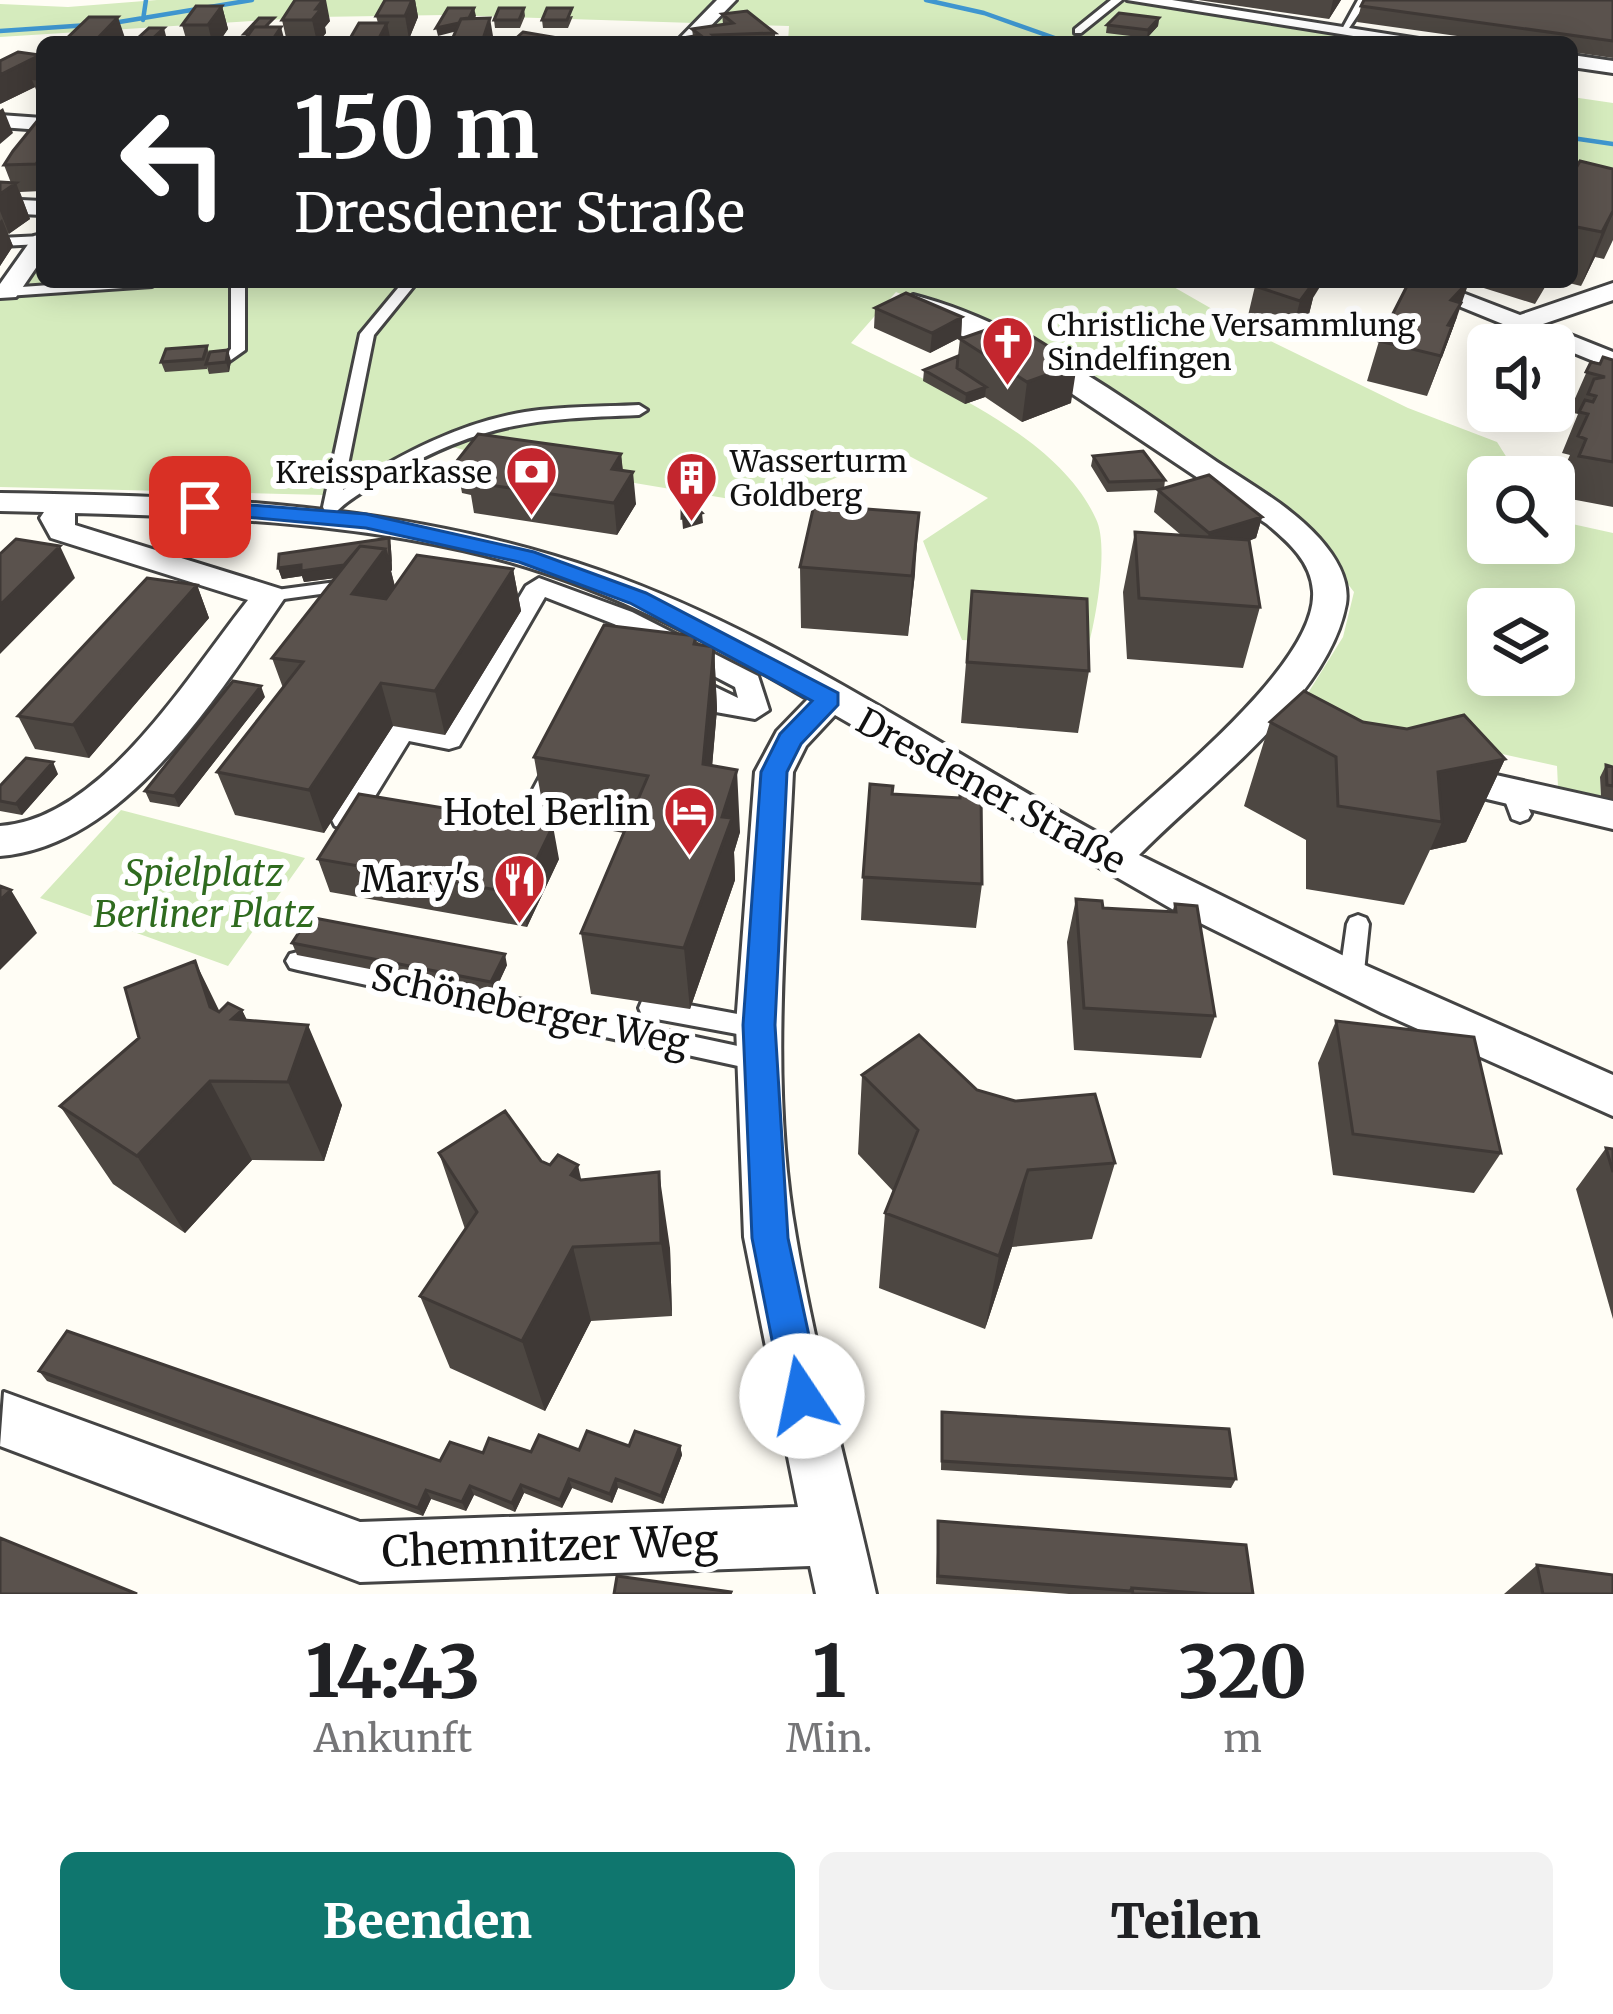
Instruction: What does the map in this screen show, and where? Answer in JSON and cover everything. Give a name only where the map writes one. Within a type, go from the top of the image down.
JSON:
[{"type":"street","points":[[691,36],[727,0]]},
{"type":"street","points":[[1136,0],[1394,36]]},
{"type":"street","points":[[1578,62],[1613,67]]},
{"type":"street","points":[[0,122],[36,124]]},
{"type":"street","points":[[0,206],[36,208]]},
{"type":"street","points":[[7,292],[36,249]]},
{"type":"street","points":[[1428,288],[1613,362]]},
{"type":"street","points":[[1523,323],[1613,291]]},
{"type":"street","points":[[903,299],[972,325],[1060,368],[1304,538],[1329,586],[1327,613],[1267,734],[1166,800],[1111,859]]},
{"type":"street","name":"Dresdener Straße","points":[[0,502],[330,509],[453,538],[549,577],[700,627],[1111,859],[1351,981],[1613,1096]]},
{"type":"street","points":[[0,841],[26,843],[45,836],[115,788],[269,596],[62,531],[56,518],[65,504]]},
{"type":"street","points":[[549,577],[748,682],[755,710],[709,702],[713,695],[606,678],[517,849],[346,818],[402,730],[448,739],[549,577]]},
{"type":"street","points":[[829,699],[790,740],[774,772],[760,1044],[770,1238],[846,1594]]},
{"type":"street","points":[[1397,766],[1516,803],[1613,815]]},
{"type":"street","name":"Chemnitzer Weg","points":[[4,1420],[361,1552],[832,1535]]},
{"type":"lane","points":[[1078,31],[1117,0]]},
{"type":"lane","points":[[1344,29],[1363,0]]},
{"type":"lane","points":[[0,242],[36,240]]},
{"type":"lane","points":[[7,292],[65,288]]},
{"type":"lane","points":[[228,358],[238,350],[238,288]]},
{"type":"lane","points":[[330,509],[359,356],[381,310],[404,288]]},
{"type":"lane","points":[[330,509],[399,463],[488,425],[520,417],[639,410]]},
{"type":"lane","points":[[269,596],[361,584]]},
{"type":"lane","points":[[1351,981],[1358,924]]},
{"type":"lane","name":"Schöneberger Weg","points":[[298,962],[760,1044]]},
{"type":"lane","points":[[651,1008],[760,1044]]},
{"type":"green space","points":[[157,0],[1109,0],[1357,36],[788,36],[789,26],[445,15],[316,17],[0,37],[0,4],[68,7]]},
{"type":"green space","points":[[1578,98],[1613,103],[1613,211],[1578,202]]},
{"type":"green space","points":[[36,271],[36,288],[1175,288],[1254,333],[1408,408],[1497,442],[1506,456],[1467,456],[1467,564],[1575,564],[1575,525],[1613,533],[1613,779],[1600,777],[1601,796],[1558,787],[1557,766],[1298,709],[1343,637],[1354,592],[1308,532],[1072,364],[896,292],[851,343],[954,394],[1023,437],[1078,488],[1096,519],[1101,564],[1088,647],[962,640],[923,541],[988,498],[898,450],[784,501],[742,501],[503,461],[428,440],[324,495],[0,487],[0,290],[25,286]]},
{"type":"green space","name":"Spielplatz Berliner Platz","points":[[121,810],[305,858],[228,966],[40,898]]},
{"type":"building","points":[[295,0],[323,0],[312,20],[282,20]]},
{"type":"building","points":[[385,0],[412,0],[405,16],[376,16]]},
{"type":"building","points":[[1364,0],[1613,0],[1613,41],[1578,36],[1361,6]]},
{"type":"building","points":[[196,6],[222,6],[208,25],[182,25]]},
{"type":"building","points":[[448,8],[474,8],[469,18],[436,28]]},
{"type":"building","points":[[499,8],[524,8],[519,20],[494,20]]},
{"type":"building","points":[[547,8],[572,8],[567,20],[542,20]]},
{"type":"building","points":[[747,11],[775,33],[694,36],[700,35],[692,29],[733,23],[722,14]]},
{"type":"building","points":[[1119,13],[1159,18],[1148,30],[1107,25]]},
{"type":"building","points":[[89,17],[118,17],[100,36],[69,36]]},
{"type":"building","points":[[259,18],[274,18],[265,27],[244,34]]},
{"type":"building","points":[[490,18],[484,36],[454,36],[461,19]]},
{"type":"building","points":[[359,23],[387,23],[380,36],[351,36]]},
{"type":"building","points":[[254,27],[281,27],[275,36],[247,36]]},
{"type":"building","points":[[149,28],[164,28],[155,36],[140,36]]},
{"type":"building","points":[[18,52],[36,54],[0,75],[0,61]]},
{"type":"building","points":[[36,122],[36,164],[4,165]]},
{"type":"building","points":[[1580,161],[1613,169],[1613,211],[1602,232],[1578,227]]},
{"type":"building","points":[[0,182],[16,183],[0,194]]},
{"type":"building","points":[[1261,288],[1310,288],[1300,301]]},
{"type":"building","points":[[1406,288],[1462,288],[1451,300],[1461,303],[1448,325],[1452,326],[1441,356],[1379,341]]},
{"type":"building","points":[[906,293],[962,317],[932,333],[875,308]]},
{"type":"building","points":[[1009,322],[1077,364],[1027,382],[960,339]]},
{"type":"building","points":[[207,346],[203,359],[161,362],[166,349]]},
{"type":"building","points":[[228,350],[226,362],[206,364],[210,352]]},
{"type":"building","points":[[958,356],[957,368],[986,387],[966,394],[924,370]]},
{"type":"building","points":[[1603,357],[1613,360],[1613,462],[1579,456],[1586,439],[1578,436],[1588,414],[1579,412],[1585,400],[1593,402],[1596,396],[1588,394],[1594,379],[1605,377],[1586,372],[1591,362],[1600,364]]},
{"type":"building","points":[[478,434],[621,454],[612,469],[633,472],[614,503],[468,482],[481,465],[456,462]]},
{"type":"building","points":[[1143,451],[1165,480],[1109,482],[1093,456]]},
{"type":"building","points":[[1209,475],[1262,517],[1209,533],[1158,490]]},
{"type":"building","points":[[814,505],[919,513],[912,576],[800,567]]},
{"type":"building","points":[[695,506],[702,513],[682,518],[682,508]]},
{"type":"building","points":[[1135,532],[1249,540],[1260,607],[1139,598]]},
{"type":"building","points":[[389,538],[390,560],[385,549],[360,546],[344,565],[301,571],[301,565],[278,568],[279,554]]},
{"type":"building","points":[[16,539],[60,546],[0,605],[0,554]]},
{"type":"building","points":[[360,546],[385,549],[352,594],[386,599],[417,555],[513,569],[435,691],[381,683],[309,790],[217,772],[303,662],[272,658]]},
{"type":"building","points":[[147,578],[197,585],[73,725],[18,716]]},
{"type":"building","points":[[972,591],[1087,599],[1089,671],[967,662]]},
{"type":"building","points":[[604,625],[696,636],[694,644],[714,647],[703,764],[737,770],[722,817],[732,818],[684,948],[581,933],[648,776],[534,757]]},
{"type":"building","points":[[233,681],[261,686],[174,796],[145,791]]},
{"type":"building","points":[[1304,691],[1363,722],[1407,729],[1464,715],[1505,759],[1438,772],[1442,822],[1338,806],[1336,757],[1270,722]]},
{"type":"building","points":[[26,758],[53,762],[16,804],[0,801],[0,786]]},
{"type":"building","points":[[1606,765],[1613,767],[1613,786],[1607,785]]},
{"type":"building","points":[[870,784],[893,786],[892,794],[960,798],[960,789],[981,790],[982,884],[863,877]]},
{"type":"building","points":[[359,794],[553,826],[520,894],[318,859]]},
{"type":"building","points":[[1076,899],[1102,901],[1103,908],[1176,912],[1175,904],[1197,906],[1215,1016],[1084,1008]]},
{"type":"building","points":[[309,917],[505,954],[491,982],[292,943]]},
{"type":"building","points":[[195,961],[210,1007],[219,1012],[228,1003],[242,1010],[232,1019],[308,1025],[288,1082],[210,1081],[137,1156],[60,1106],[139,1038],[125,988]]},
{"type":"building","points":[[1336,1021],[1474,1037],[1501,1153],[1353,1134]]},
{"type":"building","points":[[919,1035],[977,1090],[1015,1101],[1095,1094],[1115,1163],[1028,1170],[999,1256],[885,1213],[918,1130],[862,1075]]},
{"type":"building","points":[[505,1111],[541,1161],[550,1165],[558,1155],[578,1165],[571,1175],[581,1180],[659,1172],[661,1243],[573,1247],[522,1341],[420,1296],[477,1212],[439,1153]]},
{"type":"building","points":[[67,1331],[440,1461],[450,1442],[483,1453],[489,1438],[531,1452],[539,1435],[579,1450],[587,1431],[629,1446],[635,1431],[680,1446],[661,1496],[616,1479],[610,1494],[569,1479],[560,1500],[521,1485],[512,1503],[470,1486],[462,1502],[426,1490],[418,1508],[39,1371]]},
{"type":"building","points":[[942,1412],[1229,1429],[1236,1479],[942,1461]]},
{"type":"building","points":[[938,1521],[1246,1545],[1253,1594],[1130,1591],[938,1576]]},
{"type":"building","points":[[0,1538],[137,1594],[0,1594]]},
{"type":"building","points":[[1537,1565],[1613,1575],[1613,1594],[1543,1594]]},
{"type":"building","points":[[617,1576],[731,1592],[614,1594]]},
{"type":"building","points":[[1132,1588],[1211,1594],[1133,1594]]},
{"type":"waterway","points":[[143,18],[146,0]]},
{"type":"waterway","points":[[143,18],[252,0]]},
{"type":"waterway","points":[[926,0],[984,13],[1049,36]]},
{"type":"waterway","points":[[107,24],[143,18]]},
{"type":"waterway","points":[[0,31],[89,25]]},
{"type":"waterway","points":[[1578,139],[1613,144]]},
{"type":"place","name":"Christliche Versammlung Sindelfingen","points":[[1008,388]]},
{"type":"place","name":"Kreissparkasse","points":[[531,518]]},
{"type":"place","name":"Wasserturm Goldberg","points":[[691,524]]},
{"type":"place","name":"Hotel Berlin","points":[[689,858]]},
{"type":"place","name":"Mary's","points":[[519,925]]},
{"type":"route","points":[[200,507],[366,521],[526,557],[638,598],[700,627],[829,699],[790,740],[774,772],[759,1025],[770,1238],[802,1396]]}]
